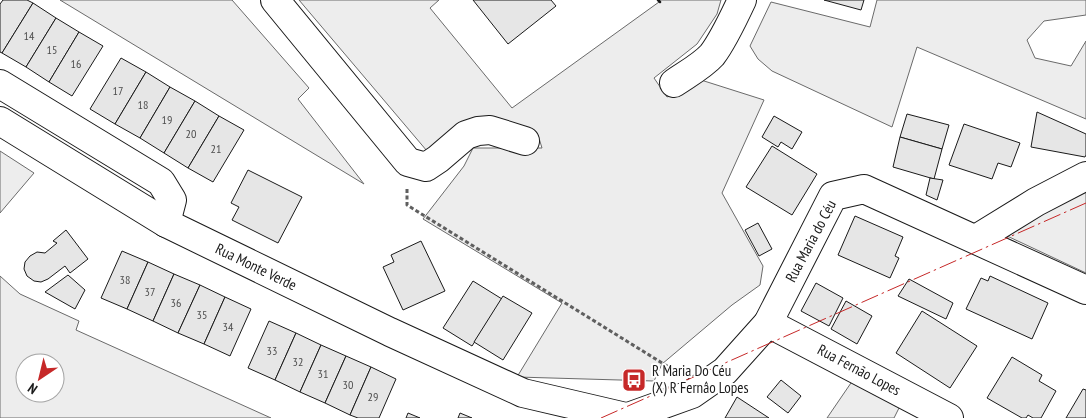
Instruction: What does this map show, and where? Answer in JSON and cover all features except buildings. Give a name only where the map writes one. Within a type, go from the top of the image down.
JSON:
[{"type":"street","points":[[275,0],[408,162],[426,167],[466,135],[478,131],[490,130],[525,141]]},
{"type":"street","points":[[674,83],[711,55],[742,0]]},
{"type":"street","points":[[0,84],[161,182],[172,200],[166,223]]},
{"type":"street","name":"Rua Monte Verde","points":[[0,121],[166,223],[390,332],[526,405],[629,417]]},
{"type":"street","points":[[976,239],[1036,202],[1086,176]]},
{"type":"street","name":"Rua Maria do Céu","points":[[629,417],[692,394],[725,371],[768,323],[833,196],[864,189],[1086,290]]},
{"type":"street","name":"Rua Fernão Lopes","points":[[768,323],[949,418]]},
{"type":"path","points":[[407,205],[701,388]]},
{"type":"shaded area","points":[[60,0],[232,0],[309,88],[298,99],[364,184]]},
{"type":"shaded area","points":[[299,0],[439,0],[430,8],[512,108],[659,2],[658,0],[721,0],[717,14],[697,44],[654,78],[667,97],[701,80],[764,100],[722,193],[763,266],[760,285],[732,305],[662,364],[654,381],[517,377],[562,303],[423,219],[464,166],[473,148],[542,148],[538,135],[446,139],[427,151]]},
{"type":"shaded area","points":[[877,0],[1086,0],[1086,15],[1044,21],[1027,40],[1035,58],[1071,66],[1086,41],[1086,119],[917,47],[892,127],[772,71],[758,59],[750,46],[771,2],[870,27]]},
{"type":"shaded area","points":[[0,151],[34,173],[0,213]]},
{"type":"shaded area","points":[[1086,186],[1086,273],[1005,235]]},
{"type":"shaded area","points":[[0,276],[20,294],[79,321],[76,330],[271,418],[0,418]]},
{"type":"shaded area","points":[[853,380],[901,404],[894,418],[827,418]]},
{"type":"power","points":[[601,418],[1086,203]]},
{"type":"place","name":"R Maria Do Céu (X) R Fernâo Lopes","points":[[634,380]]}]
